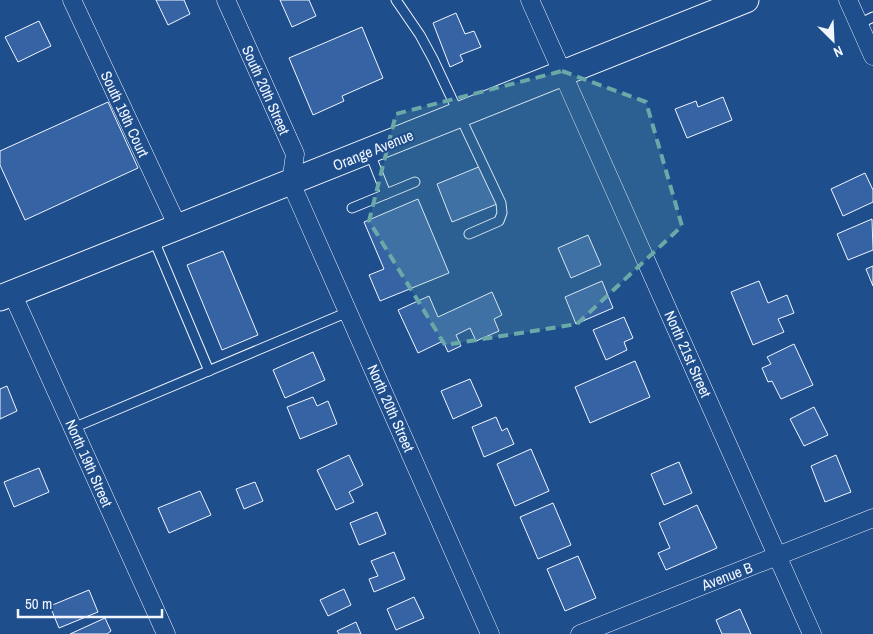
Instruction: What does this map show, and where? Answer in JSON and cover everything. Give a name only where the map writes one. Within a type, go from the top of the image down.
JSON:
[{"type":"main road","name":"Orange Avenue","points":[[6,295],[291,183],[745,0]]},
{"type":"street","name":"South 19th Court","points":[[72,0],[178,227]]},
{"type":"street","name":"South 20th Street","points":[[226,0],[295,154],[291,183]]},
{"type":"street","name":"North 21st Street","points":[[530,0],[812,634]]},
{"type":"street","points":[[848,0],[866,21],[873,56]]},
{"type":"street","name":"North 20th Street","points":[[291,183],[490,634]]},
{"type":"street","name":"North 19th Street","points":[[6,295],[73,428],[166,634]]},
{"type":"street","name":"Avenue B","points":[[580,634],[873,518]]},
{"type":"lane","points":[[396,0],[420,35],[501,203],[502,213],[499,221],[469,234]]},
{"type":"lane","points":[[369,151],[386,194]]},
{"type":"lane","points":[[352,208],[415,182]]},
{"type":"lane","points":[[152,237],[209,371]]},
{"type":"lane","points":[[73,428],[348,312]]},
{"type":"highlighted area","points":[[562,71],[646,102],[682,226],[577,324],[445,345],[369,221],[396,114]]},
{"type":"building","points":[[156,0],[184,0],[190,14],[168,25]]},
{"type":"building","points":[[280,0],[309,0],[316,16],[292,27]]},
{"type":"building","points":[[456,13],[465,34],[474,31],[481,47],[460,55],[463,61],[450,67],[433,23]]},
{"type":"building","points":[[39,21],[51,46],[18,62],[5,37]]},
{"type":"building","points":[[362,27],[383,78],[342,96],[344,101],[313,115],[289,58]]},
{"type":"building","points":[[723,97],[732,120],[687,138],[675,109],[696,101],[698,107]]},
{"type":"building","points":[[108,102],[138,168],[25,220],[0,165],[0,151]]},
{"type":"building","points":[[481,166],[497,204],[452,222],[437,184]]},
{"type":"building","points":[[865,173],[873,190],[873,202],[843,216],[831,189]]},
{"type":"building","points":[[418,199],[449,273],[380,301],[369,275],[384,269],[364,222]]},
{"type":"building","points":[[872,219],[873,250],[848,260],[837,234]]},
{"type":"building","points":[[588,235],[601,265],[571,278],[558,248]]},
{"type":"building","points":[[223,251],[258,335],[222,350],[187,265]]},
{"type":"building","points":[[873,266],[873,286],[866,269]]},
{"type":"building","points":[[602,281],[613,308],[576,324],[565,297]]},
{"type":"building","points":[[759,281],[768,303],[787,295],[794,313],[778,319],[784,332],[753,345],[731,292]]},
{"type":"building","points":[[492,292],[502,315],[494,319],[499,331],[476,341],[470,328],[456,335],[461,346],[448,352],[443,341],[418,353],[398,310],[429,296],[438,317]]},
{"type":"building","points":[[624,317],[633,338],[624,342],[627,350],[606,360],[593,330]]},
{"type":"building","points":[[794,344],[813,385],[781,399],[772,381],[768,382],[762,368],[771,364],[767,357]]},
{"type":"building","points":[[313,352],[325,380],[285,398],[273,370]]},
{"type":"building","points":[[635,361],[650,397],[590,423],[575,387]]},
{"type":"building","points":[[470,379],[482,406],[453,419],[441,391]]},
{"type":"building","points":[[7,386],[17,411],[0,419],[0,389]]},
{"type":"building","points":[[313,397],[317,406],[328,401],[337,424],[300,439],[287,407]]},
{"type":"building","points":[[814,407],[828,435],[804,446],[790,419]]},
{"type":"building","points":[[496,417],[502,431],[507,428],[514,444],[484,457],[472,427]]},
{"type":"building","points":[[531,449],[549,491],[515,506],[497,464]]},
{"type":"building","points":[[349,455],[363,485],[349,492],[354,502],[336,510],[317,470]]},
{"type":"building","points":[[836,455],[851,492],[825,502],[811,466]]},
{"type":"building","points":[[679,462],[692,493],[664,505],[651,474]]},
{"type":"building","points":[[39,468],[49,492],[14,507],[4,482]]},
{"type":"building","points":[[255,482],[263,501],[244,509],[236,489]]},
{"type":"building","points":[[200,491],[211,515],[169,533],[158,508]]},
{"type":"building","points":[[553,503],[571,545],[538,559],[520,517]]},
{"type":"building","points":[[697,505],[717,548],[666,570],[658,553],[670,548],[659,523]]},
{"type":"building","points":[[377,512],[386,534],[359,545],[350,523]]},
{"type":"building","points":[[394,552],[405,579],[374,592],[369,579],[378,576],[371,561]]},
{"type":"building","points":[[578,556],[596,598],[565,611],[547,569]]},
{"type":"building","points":[[344,589],[351,605],[328,616],[320,600]]},
{"type":"building","points":[[89,590],[98,612],[59,628],[50,606]]},
{"type":"building","points":[[414,597],[424,618],[396,630],[387,609]]},
{"type":"building","points":[[740,609],[751,634],[722,634],[716,620]]},
{"type":"building","points":[[105,618],[111,631],[107,634],[70,634]]},
{"type":"building","points":[[356,622],[361,634],[339,634],[337,631]]}]
